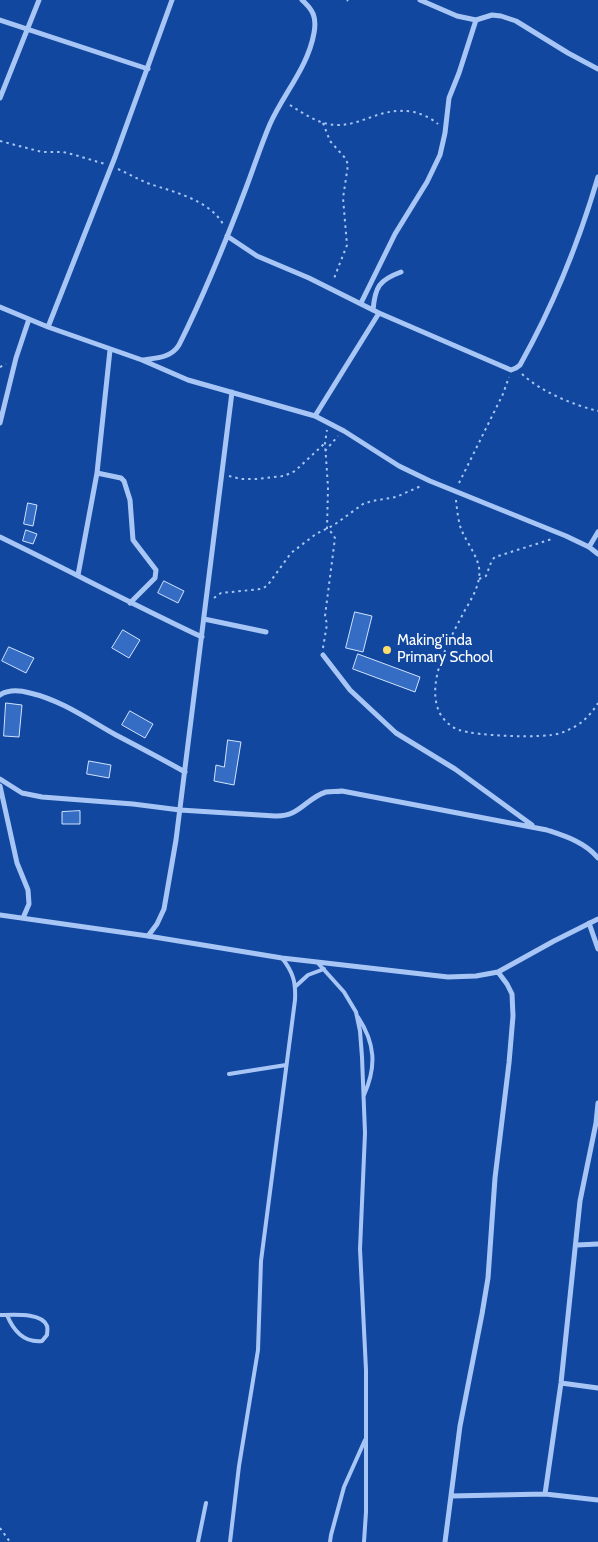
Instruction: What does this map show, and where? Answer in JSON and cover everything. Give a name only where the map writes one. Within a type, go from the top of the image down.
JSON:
[{"type":"street","points":[[0,98],[26,28],[39,0]]},
{"type":"street","points":[[48,327],[148,69],[172,0]]},
{"type":"street","points":[[142,360],[169,355],[175,352],[187,330],[227,236],[262,143],[282,100],[304,64],[314,33],[314,14],[302,0]]},
{"type":"street","points":[[420,0],[457,16],[476,20],[492,15],[516,21],[568,54],[598,69]]},
{"type":"street","points":[[0,20],[148,69]]},
{"type":"street","points":[[360,303],[395,234],[435,167],[440,155],[449,98],[476,20]]},
{"type":"street","points":[[227,236],[257,256],[330,288],[379,313],[514,369],[529,348],[569,262],[598,177]]},
{"type":"street","points":[[373,310],[374,298],[382,281],[388,276],[401,272]]},
{"type":"street","points":[[0,307],[48,327],[142,360],[188,380],[315,416],[344,431],[399,466],[456,492],[566,536],[589,547],[598,554]]},
{"type":"street","points":[[315,416],[379,313]]},
{"type":"street","points":[[0,423],[28,318]]},
{"type":"street","points":[[78,576],[97,473],[110,350]]},
{"type":"street","points":[[148,936],[157,924],[164,909],[176,840],[232,392]]},
{"type":"street","points":[[97,473],[121,478],[124,482],[130,500],[133,540],[156,570],[154,578],[130,603]]},
{"type":"street","points":[[589,547],[598,532]]},
{"type":"street","points":[[0,537],[202,637]]},
{"type":"street","points":[[204,620],[266,632]]},
{"type":"street","points":[[323,655],[350,690],[396,733],[455,769],[535,827]]},
{"type":"street","points":[[0,695],[6,691],[15,690],[45,698],[81,715],[185,772]]},
{"type":"street","points":[[0,779],[22,793],[32,796],[160,806],[180,810],[285,816],[326,792],[342,791],[535,827],[576,841],[598,858]]},
{"type":"street","points":[[0,786],[17,863],[28,890],[28,904],[22,918]]},
{"type":"street","points":[[0,915],[148,936],[282,958],[448,977],[476,976],[498,972],[598,919]]},
{"type":"street","points":[[589,923],[598,949]]},
{"type":"street","points":[[445,1542],[460,1426],[488,1278],[495,1178],[509,1063],[513,1016],[512,994],[508,984],[498,972]]},
{"type":"street","points":[[545,1494],[577,1244],[580,1201],[597,1123],[598,1103]]},
{"type":"street","points":[[577,1244],[598,1244]]},
{"type":"street","points":[[560,1382],[598,1388]]},
{"type":"street","points":[[451,1496],[545,1494],[598,1500]]},
{"type":"lane","points":[[230,1542],[239,1466],[258,1350],[261,1261],[296,986],[290,968],[282,958]]},
{"type":"lane","points":[[317,962],[344,992],[367,1031],[371,1045],[373,1065],[370,1082],[363,1097]]},
{"type":"lane","points":[[296,986],[308,975],[324,968]]},
{"type":"lane","points":[[356,1012],[360,1031],[365,1133],[360,1248],[366,1370],[366,1532],[364,1542]]},
{"type":"lane","points":[[229,1074],[286,1065]]},
{"type":"lane","points":[[0,1315],[7,1315],[26,1315],[42,1320],[47,1326],[47,1335],[42,1341],[35,1342],[23,1337],[12,1327],[7,1315]]},
{"type":"lane","points":[[330,1542],[344,1487],[366,1438]]},
{"type":"lane","points":[[198,1542],[206,1504]]},
{"type":"path","points":[[282,100],[323,123],[336,125],[351,124],[381,113],[404,110],[423,114],[435,121],[445,132]]},
{"type":"path","points":[[323,123],[330,141],[346,159],[348,165],[343,198],[347,245],[330,288]]},
{"type":"path","points":[[0,141],[42,152],[69,153],[89,158],[134,177],[178,192],[197,202],[218,218],[222,222],[227,236]]},
{"type":"path","points":[[598,411],[582,407],[557,396],[532,383],[514,369],[462,475],[456,492],[460,528],[478,561],[479,579],[475,592],[448,642],[439,668],[436,692],[438,710],[448,724],[459,730],[524,737],[558,734],[576,726],[589,716],[598,703]]},
{"type":"path","points":[[326,529],[328,487],[325,444],[329,424]]},
{"type":"path","points":[[325,451],[344,431]]},
{"type":"path","points":[[222,474],[256,479],[284,476],[295,471],[325,444]]},
{"type":"path","points":[[206,604],[221,594],[261,589],[267,586],[291,553],[316,534],[363,504],[405,494],[430,481]]},
{"type":"path","points":[[323,655],[327,624],[325,616],[335,538],[326,529]]},
{"type":"path","points":[[479,579],[486,576],[495,556],[566,536]]},
{"type":"path","points":[[0,1528],[10,1542]]},
{"type":"building","points":[[28,503],[37,505],[33,526],[24,524]]},
{"type":"building","points":[[26,530],[37,534],[33,544],[23,541]]},
{"type":"building","points":[[164,581],[184,591],[178,603],[158,593]]},
{"type":"building","points":[[355,612],[372,616],[363,652],[346,648]]},
{"type":"building","points":[[123,630],[140,640],[129,658],[112,648]]},
{"type":"building","points":[[9,647],[34,658],[26,673],[2,661]]},
{"type":"building","points":[[358,654],[420,677],[415,692],[353,669]]},
{"type":"building","points":[[6,703],[22,705],[19,737],[4,736]]},
{"type":"building","points":[[130,711],[153,724],[145,738],[122,725]]},
{"type":"building","points":[[228,740],[241,742],[234,785],[214,781],[216,765],[224,767]]},
{"type":"building","points":[[89,761],[111,765],[109,778],[87,774]]},
{"type":"building","points":[[80,811],[80,824],[62,824],[62,812]]},
{"type":"place","name":"Making'inda Primary School","points":[[387,650]]}]
